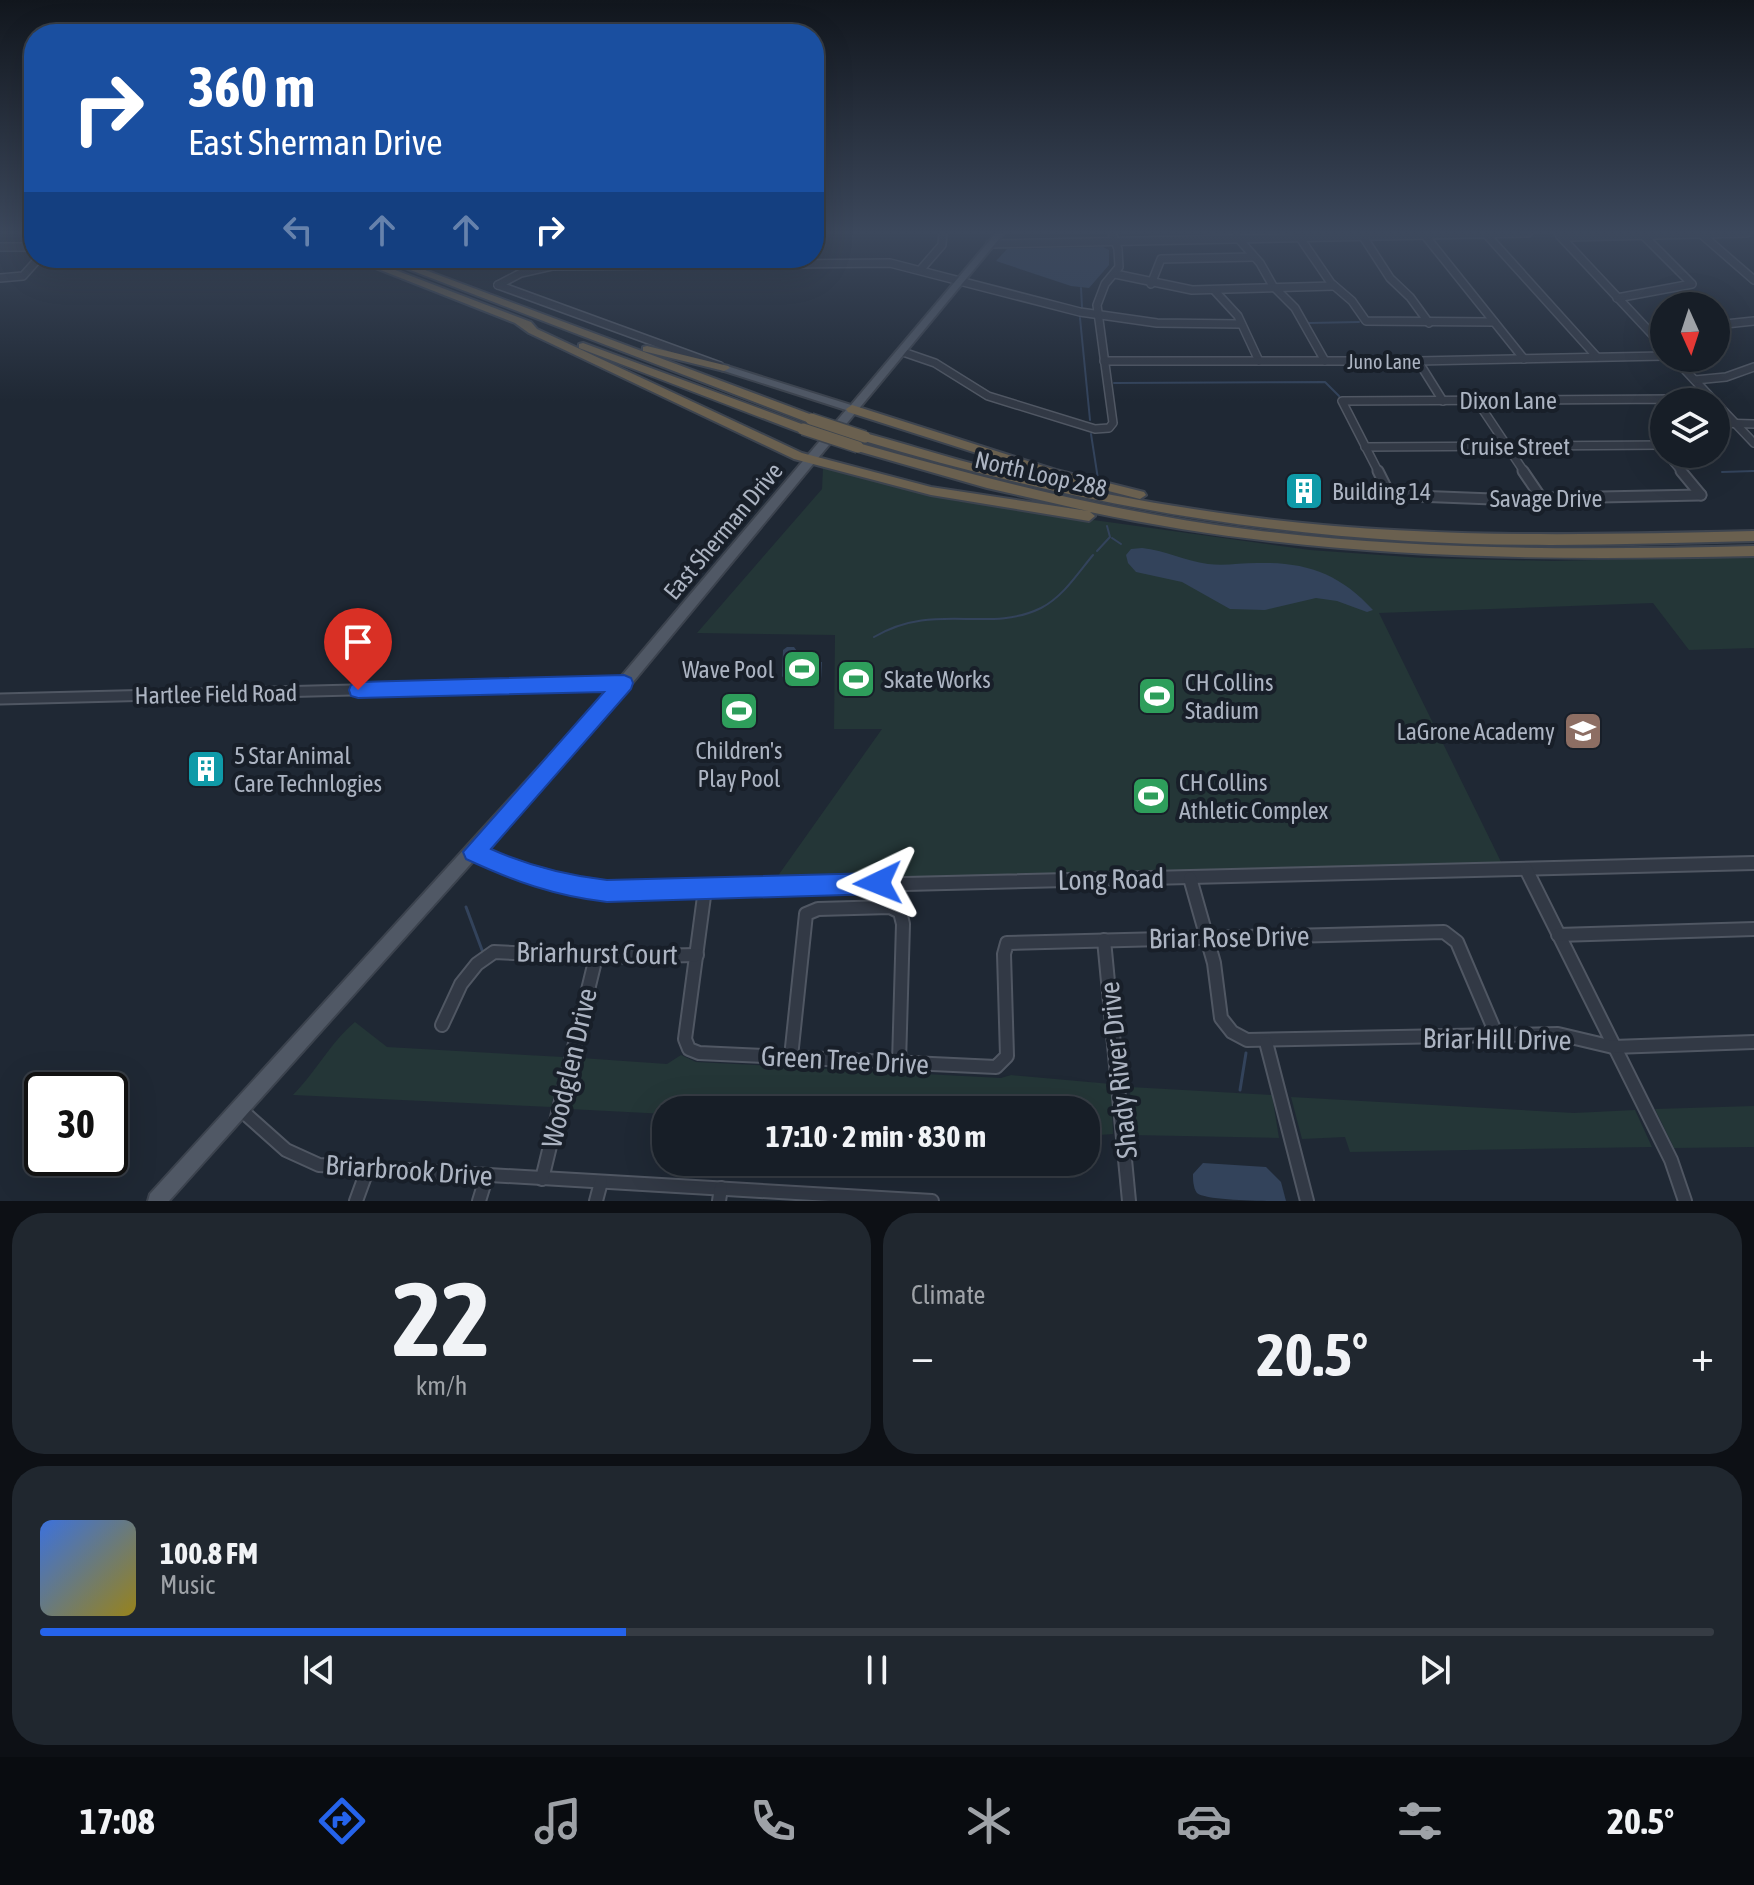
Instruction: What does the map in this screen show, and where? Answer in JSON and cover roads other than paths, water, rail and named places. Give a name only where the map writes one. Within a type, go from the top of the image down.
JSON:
[{"type":"highway","name":"North Loop 288","points":[[436,289],[807,424],[1032,495],[1244,534],[1338,544],[1454,552],[1582,555],[1754,551]]},
{"type":"highway","name":"North Loop 288","points":[[465,289],[807,424]]},
{"type":"highway","points":[[544,319],[724,368]]},
{"type":"highway","points":[[519,321],[533,331],[772,445],[811,460],[881,480],[973,500],[1178,529],[1244,534]]},
{"type":"highway","points":[[852,409],[1096,485],[1183,505],[1310,528]]},
{"type":"highway","name":"North Loop 288","points":[[862,442],[1066,490],[1191,513],[1310,528],[1486,540],[1754,536]]},
{"type":"main road","name":"East Sherman Drive","points":[[157,1201],[624,683],[953,289]]},
{"type":"main road","points":[[724,368],[852,409]]},
{"type":"street","points":[[510,289],[724,368]]},
{"type":"street","points":[[996,289],[1074,311],[1157,323],[1241,324]]},
{"type":"street","points":[[903,352],[935,363],[995,399],[1095,429],[1111,427],[1113,423],[1098,314],[1100,295],[1104,289]]},
{"type":"street","points":[[1180,289],[1272,289]]},
{"type":"street","points":[[1275,289],[1295,308],[1325,361]]},
{"type":"street","points":[[1338,289],[1352,301],[1368,322],[1494,322]]},
{"type":"street","points":[[1402,289],[1429,323]]},
{"type":"street","points":[[1468,289],[1524,359]]},
{"type":"street","points":[[1540,289],[1597,357]]},
{"type":"street","points":[[1609,289],[1650,329]]},
{"type":"street","points":[[1617,298],[1674,289]]},
{"type":"street","points":[[1214,290],[1241,324],[1259,361]]},
{"type":"street","points":[[1730,324],[1754,321]]},
{"type":"street","name":"Juno Lane","points":[[1104,361],[1418,361],[1650,356]]},
{"type":"street","points":[[1418,361],[1443,401]]},
{"type":"street","points":[[1695,380],[1726,377],[1754,367]]},
{"type":"street","points":[[1687,372],[1703,388]]},
{"type":"street","name":"Dixon Lane","points":[[1365,447],[1342,401],[1650,401]]},
{"type":"street","points":[[1477,401],[1542,499]]},
{"type":"street","points":[[1730,417],[1754,443]]},
{"type":"street","points":[[1730,423],[1754,424]]},
{"type":"street","name":"Cruise Street","points":[[1365,447],[1650,449]]},
{"type":"street","name":"Savage Drive","points":[[1365,447],[1390,495],[1542,499],[1701,495],[1679,468]]},
{"type":"street","name":"Hartlee Field Road","points":[[0,699],[624,683]]},
{"type":"street","name":"Long Road","points":[[474,852],[524,875],[566,886],[607,891],[1754,863]]},
{"type":"street","points":[[1526,869],[1671,1160],[1685,1201]]},
{"type":"street","points":[[1190,878],[1206,937]]},
{"type":"street","points":[[697,955],[705,889]]},
{"type":"street","points":[[791,1057],[803,921],[808,913],[818,909],[890,907],[902,915],[903,924],[899,1063]]},
{"type":"street","points":[[1558,935],[1754,929]]},
{"type":"street","name":"Briar Rose Drive","points":[[1003,1063],[1007,1056],[1005,946],[1011,942],[1444,932],[1452,936],[1497,1036]]},
{"type":"street","name":"Briar Hill Drive","points":[[1206,937],[1215,971],[1219,1014],[1229,1029],[1240,1037],[1266,1042],[1565,1035],[1613,1047],[1754,1042]]},
{"type":"street","name":"Shady River Drive","points":[[1104,940],[1129,1201]]},
{"type":"street","name":"Briarhurst Court","points":[[442,1025],[450,999],[484,958],[492,953],[596,957],[697,955]]},
{"type":"street","name":"Green Tree Drive","points":[[697,955],[685,1036],[687,1047],[699,1053],[992,1067],[1003,1063]]},
{"type":"street","name":"Woodglen Drive","points":[[542,1179],[596,957]]},
{"type":"street","points":[[1266,1042],[1307,1201]]},
{"type":"street","name":"Briarbrook Drive","points":[[240,1109],[300,1160],[319,1165],[601,1182],[720,1195],[932,1201]]},
{"type":"street","points":[[356,1201],[368,1168]]},
{"type":"street","points":[[479,1201],[487,1175]]},
{"type":"street","points":[[596,1201],[601,1182]]},
{"type":"water","points":[[1142,548],[1208,564],[1275,563],[1321,572],[1347,587],[1373,610],[1367,612],[1337,601],[1316,598],[1265,610],[1230,609],[1182,582],[1136,572],[1126,555],[1131,549]]},
{"type":"water","name":"Wave Pool","points":[[794,647],[805,662],[822,662],[821,680],[798,680],[788,685],[782,676],[783,650]]},
{"type":"water","points":[[1203,1163],[1266,1167],[1281,1182],[1286,1201],[1203,1196],[1196,1191],[1193,1174]]},
{"type":"waterway","points":[[1081,289],[1082,307]]},
{"type":"waterway","points":[[1080,318],[1090,420]]},
{"type":"waterway","points":[[1309,323],[1359,322]]},
{"type":"waterway","points":[[1114,383],[1325,382],[1339,396]]},
{"type":"waterway","points":[[1091,434],[1098,479]]},
{"type":"waterway","points":[[1722,472],[1754,471]]},
{"type":"waterway","points":[[1097,551],[1110,537],[1107,526]]},
{"type":"waterway","points":[[1112,538],[1121,544]]},
{"type":"waterway","points":[[874,637],[896,626],[918,621],[1001,618],[1041,608],[1063,591],[1093,555]]},
{"type":"waterway","points":[[466,907],[482,950]]},
{"type":"waterway","points":[[1240,1090],[1246,1053]]},
{"type":"place","name":"Building 14","points":[[1304,491]]},
{"type":"place","name":"Wave Pool","points":[[802,669]]},
{"type":"place","name":"Skate Works","points":[[856,679]]},
{"type":"place","name":"CH Collins Stadium","points":[[1157,696]]},
{"type":"place","name":"Children's Play Pool","points":[[739,711]]},
{"type":"place","name":"LaGrone Academy","points":[[1583,731]]},
{"type":"place","name":"5 Star Animal Care Technlogies","points":[[206,769]]},
{"type":"place","name":"CH Collins Athletic Complex","points":[[1151,796]]}]
